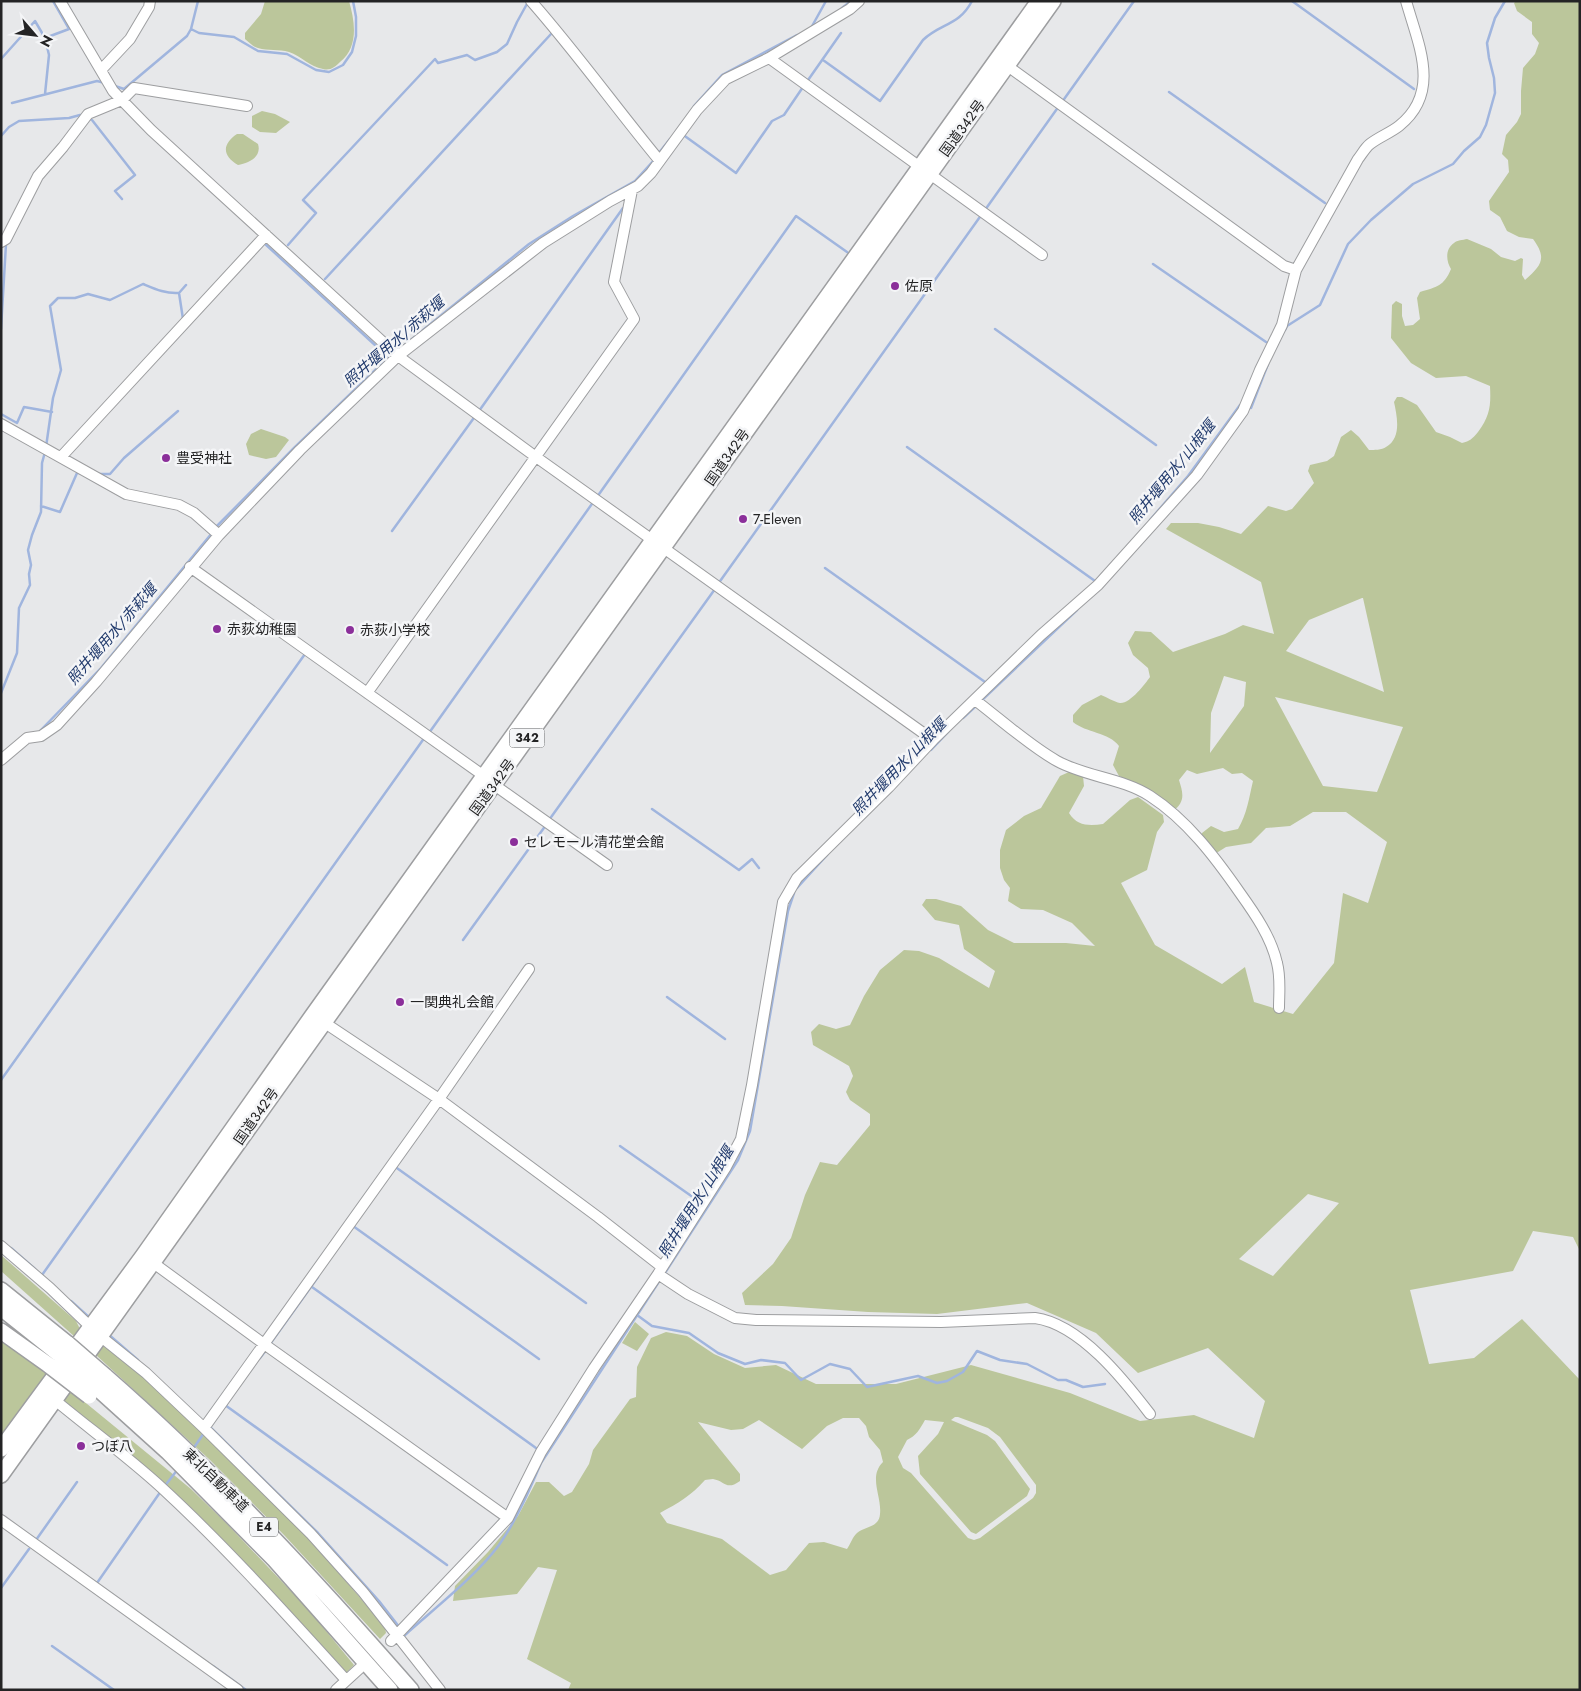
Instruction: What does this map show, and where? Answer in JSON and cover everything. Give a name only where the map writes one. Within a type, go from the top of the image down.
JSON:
[{"type":"highway","name":"国道342号","points":[[1002,63],[1039,1]]},
{"type":"highway","name":"国道342号","points":[[1,1475],[49,1395],[148,1259],[318,1018],[924,170],[1002,63],[1053,1]]},
{"type":"highway","name":"東北自動車道","points":[[1,1290],[59,1355]]},
{"type":"highway","name":"東北自動車道","points":[[1,1308],[97,1386],[168,1452],[301,1588],[390,1690]]},
{"type":"highway","points":[[1,1331],[59,1355],[97,1386]]},
{"type":"highway","name":"東北自動車道","points":[[97,1386],[150,1416],[232,1494],[330,1598],[411,1690]]},
{"type":"highway","name":"国道342号","points":[[1,1449],[49,1395]]},
{"type":"street","points":[[60,1],[113,91],[151,130],[398,356],[536,457],[933,740]]},
{"type":"street","points":[[101,70],[130,39],[150,7],[150,1]]},
{"type":"street","points":[[531,1],[659,160]]},
{"type":"street","points":[[1,760],[27,738],[41,736],[57,725],[96,682],[219,534],[300,450],[398,356],[543,243],[610,201],[638,186],[651,173],[697,110],[726,80],[769,58],[850,10],[859,1]]},
{"type":"street","points":[[394,1639],[508,1518],[541,1452],[726,1167],[741,1139],[783,902],[786,895],[798,878],[933,740],[1041,635],[1098,585],[1197,475],[1243,411],[1282,325],[1296,270],[1358,159],[1369,145],[1398,127],[1413,114],[1421,97],[1425,80],[1423,60],[1406,1]]},
{"type":"street","points":[[769,58],[1042,255]]},
{"type":"street","points":[[1002,63],[1284,266],[1296,270]]},
{"type":"street","points":[[1,242],[6,239],[38,176],[88,114],[122,100],[134,88],[247,106]]},
{"type":"street","points":[[367,693],[634,319],[614,282],[632,190]]},
{"type":"street","points":[[60,457],[266,235]]},
{"type":"street","points":[[1,424],[126,494],[178,505],[194,513],[219,534]]},
{"type":"street","points":[[190,567],[607,865]]},
{"type":"street","points":[[975,700],[1058,762],[1133,787],[1150,796],[1192,832],[1219,863],[1255,914],[1271,943],[1278,964],[1280,982],[1279,1008]]},
{"type":"street","points":[[204,1428],[439,1099],[529,969]]},
{"type":"street","points":[[318,1018],[439,1099],[598,1217],[688,1294],[735,1318],[941,1322],[1035,1318],[1046,1320],[1065,1327],[1092,1349],[1127,1384],[1150,1414]]},
{"type":"street","points":[[1,1246],[50,1288],[95,1331],[146,1373],[311,1534],[363,1592],[394,1639],[440,1690]]},
{"type":"street","points":[[148,1259],[508,1518]]},
{"type":"street","points":[[49,1395],[160,1486],[203,1526],[262,1587],[346,1680]]},
{"type":"street","points":[[1,1520],[238,1690]]},
{"type":"street","points":[[336,1690],[360,1668]]},
{"type":"green space","points":[[265,1],[349,1],[353,17],[354,34],[353,42],[346,56],[334,67],[326,69],[318,68],[289,52],[253,46],[245,39],[245,33],[261,14]]},
{"type":"green space","points":[[1516,1],[1580,1],[1580,1251],[1573,1237],[1533,1231],[1513,1271],[1410,1290],[1429,1364],[1474,1358],[1522,1319],[1580,1380],[1580,1690],[568,1690],[571,1683],[527,1659],[557,1570],[538,1567],[517,1594],[453,1601],[455,1586],[488,1552],[518,1516],[536,1482],[549,1482],[564,1496],[572,1492],[589,1464],[593,1450],[630,1399],[636,1397],[637,1367],[651,1338],[666,1332],[687,1336],[714,1354],[745,1368],[776,1365],[816,1384],[896,1384],[971,1365],[1070,1393],[1140,1421],[1194,1415],[1254,1438],[1265,1401],[1208,1348],[1138,1373],[1096,1333],[1027,1303],[937,1314],[868,1312],[745,1305],[742,1293],[773,1264],[791,1238],[805,1195],[820,1162],[837,1165],[870,1125],[870,1114],[850,1100],[846,1092],[853,1076],[849,1066],[813,1045],[811,1032],[819,1024],[836,1029],[850,1025],[864,996],[880,970],[904,950],[919,951],[939,958],[989,988],[995,971],[964,949],[959,925],[935,920],[922,905],[926,899],[936,899],[961,906],[988,930],[1014,943],[1066,943],[1095,946],[1072,923],[1043,910],[1021,909],[1008,901],[1010,888],[1004,880],[1000,868],[1000,850],[1006,830],[1024,816],[1041,808],[1060,776],[1069,772],[1083,776],[1084,786],[1069,813],[1080,823],[1088,825],[1103,824],[1130,800],[1138,797],[1163,815],[1164,822],[1157,832],[1147,870],[1121,883],[1155,945],[1222,984],[1245,967],[1254,1002],[1293,1014],[1334,963],[1343,893],[1368,903],[1387,842],[1346,812],[1313,812],[1290,826],[1266,828],[1251,843],[1226,847],[1218,852],[1212,852],[1201,839],[1202,833],[1211,826],[1224,832],[1238,829],[1246,812],[1253,781],[1242,773],[1232,774],[1223,768],[1197,774],[1187,770],[1179,780],[1182,793],[1180,805],[1172,812],[1144,787],[1119,776],[1113,765],[1119,746],[1115,741],[1103,735],[1078,726],[1073,722],[1073,715],[1082,705],[1101,695],[1120,703],[1124,702],[1133,697],[1148,680],[1150,677],[1148,668],[1133,655],[1128,643],[1135,631],[1151,632],[1173,652],[1225,634],[1243,625],[1274,634],[1261,582],[1166,529],[1171,523],[1198,523],[1241,534],[1268,506],[1286,511],[1292,509],[1314,483],[1308,471],[1310,465],[1327,461],[1334,456],[1341,437],[1351,430],[1369,450],[1382,449],[1391,443],[1397,426],[1394,402],[1397,397],[1402,397],[1417,405],[1436,432],[1462,443],[1472,438],[1482,426],[1489,411],[1490,386],[1466,376],[1436,378],[1411,363],[1391,338],[1392,305],[1396,301],[1402,304],[1402,316],[1405,326],[1413,325],[1420,319],[1417,298],[1420,292],[1435,287],[1446,279],[1451,269],[1447,259],[1449,248],[1458,241],[1467,239],[1491,249],[1501,257],[1515,261],[1523,259],[1522,275],[1525,280],[1541,261],[1540,251],[1533,239],[1519,237],[1507,231],[1500,217],[1490,210],[1489,201],[1509,172],[1508,160],[1502,154],[1506,135],[1521,114],[1523,68],[1535,54],[1539,43],[1532,34],[1532,22],[1517,11],[1514,3]],"holes":[[[1363,598],[1384,692],[1286,651],[1309,620]],[[1224,676],[1246,682],[1244,706],[1210,753],[1211,713]],[[1275,697],[1403,727],[1377,792],[1323,786]],[[1308,1194],[1339,1203],[1273,1276],[1239,1259]],[[958,1417],[988,1428],[1000,1437],[1036,1485],[1036,1493],[1033,1498],[980,1538],[974,1540],[968,1538],[911,1473],[903,1468],[898,1457],[907,1440],[915,1434],[925,1420],[944,1422],[938,1434],[918,1456],[920,1474],[971,1532],[976,1534],[1027,1496],[1030,1489],[995,1441],[987,1435],[951,1420]],[[843,1418],[859,1418],[866,1426],[869,1437],[880,1450],[883,1462],[876,1474],[880,1507],[879,1519],[874,1524],[857,1533],[847,1549],[824,1542],[809,1543],[786,1570],[770,1575],[722,1539],[667,1523],[660,1513],[689,1495],[705,1480],[713,1479],[728,1485],[740,1481],[740,1474],[698,1422],[731,1430],[743,1429],[759,1420],[802,1449],[827,1426]]]},
{"type":"green space","points":[[262,111],[275,114],[290,122],[276,133],[260,132],[252,127],[252,116]]},
{"type":"green space","points":[[237,134],[243,134],[258,144],[259,149],[254,159],[238,165],[229,158],[226,150],[229,142]]},
{"type":"green space","points":[[261,429],[289,440],[276,457],[266,459],[249,455],[246,444],[251,434]]},
{"type":"green space","points":[[1,1255],[76,1321],[80,1329],[75,1337],[1,1271]]},
{"type":"green space","points":[[635,1322],[649,1334],[637,1351],[622,1343]]},
{"type":"green space","points":[[1,1340],[46,1374],[1,1436]]},
{"type":"green space","points":[[104,1345],[152,1383],[310,1539],[385,1627],[386,1633],[380,1639],[285,1536],[210,1460],[96,1355]]},
{"type":"green space","points":[[70,1390],[191,1489],[308,1609],[354,1665],[347,1672],[343,1672],[219,1540],[198,1515],[65,1402],[64,1398]]},
{"type":"waterway","points":[[1,59],[35,21],[45,38],[69,29],[53,1]]},
{"type":"waterway","points":[[115,86],[124,89],[187,36],[191,29],[198,1]]},
{"type":"waterway","points":[[191,29],[199,33],[234,37],[258,51],[287,54],[316,70],[329,72],[343,65],[352,52],[356,36],[356,17],[353,1]]},
{"type":"waterway","points":[[811,28],[826,1]]},
{"type":"waterway","name":"照井堰用水/赤萩堰","points":[[842,8],[851,1]]},
{"type":"waterway","points":[[823,60],[880,101],[923,40],[930,34],[956,20],[972,1]]},
{"type":"waterway","points":[[1062,102],[1134,1]]},
{"type":"waterway","points":[[1292,1],[1414,89]]},
{"type":"waterway","name":"照井堰用水/山根堰","points":[[1285,330],[1287,326],[1320,305],[1348,244],[1371,220],[1413,184],[1453,164],[1480,137],[1486,125],[1495,93],[1487,43],[1495,18],[1505,1]]},
{"type":"waterway","points":[[288,245],[316,213],[303,200],[435,59],[438,63],[467,55],[475,60],[497,52],[507,44],[528,2]]},
{"type":"waterway","points":[[806,83],[841,33]]},
{"type":"waterway","points":[[325,279],[551,34]]},
{"type":"waterway","name":"照井堰用水/赤萩堰","points":[[694,106],[722,75],[797,35]]},
{"type":"waterway","points":[[45,38],[49,55],[45,94]]},
{"type":"waterway","points":[[12,103],[97,81],[105,83]]},
{"type":"waterway","points":[[682,134],[736,173],[772,121],[784,115],[803,87]]},
{"type":"waterway","points":[[1169,92],[1325,203]]},
{"type":"waterway","points":[[985,210],[1059,106]]},
{"type":"waterway","points":[[1,136],[9,127],[19,121],[83,116]]},
{"type":"waterway","points":[[88,118],[92,120],[135,175],[115,191],[122,199]]},
{"type":"waterway","name":"照井堰用水/赤萩堰","points":[[658,154],[670,139]]},
{"type":"waterway","name":"照井堰用水/赤萩堰","points":[[396,352],[529,244],[573,216],[635,181],[655,159]]},
{"type":"waterway","points":[[479,411],[623,208]]},
{"type":"waterway","points":[[718,584],[982,214]]},
{"type":"waterway","points":[[597,497],[796,216],[847,252]]},
{"type":"waterway","points":[[264,243],[388,357]]},
{"type":"waterway","points":[[1,329],[6,244]]},
{"type":"waterway","points":[[1153,264],[1266,342]]},
{"type":"waterway","points":[[46,447],[53,398],[61,370],[50,306],[58,298],[75,298],[88,294],[110,300],[143,284],[170,293],[179,293],[186,285]]},
{"type":"waterway","points":[[179,293],[183,319]]},
{"type":"waterway","points":[[995,329],[1156,445]]},
{"type":"waterway","name":"照井堰用水/赤萩堰","points":[[215,528],[294,448],[391,355]]},
{"type":"waterway","name":"照井堰用水/山根堰","points":[[1247,407],[1251,408],[1268,364]]},
{"type":"waterway","name":"照井堰用水/山根堰","points":[[1150,520],[1188,476],[1241,406]]},
{"type":"waterway","points":[[1,414],[17,423],[24,407],[52,412]]},
{"type":"waterway","points":[[99,474],[110,474],[124,458],[178,411]]},
{"type":"waterway","points":[[392,531],[476,415]]},
{"type":"waterway","points":[[907,447],[1095,581]]},
{"type":"waterway","points":[[1,693],[17,653],[19,608],[30,585],[29,574],[31,565],[28,550],[41,512],[42,463],[45,452]]},
{"type":"waterway","points":[[41,506],[60,512],[77,473],[79,473]]},
{"type":"waterway","points":[[429,733],[594,501]]},
{"type":"waterway","name":"照井堰用水/赤萩堰","points":[[41,730],[101,668],[212,533]]},
{"type":"waterway","points":[[825,568],[985,682]]},
{"type":"waterway","points":[[549,820],[715,589]]},
{"type":"waterway","name":"照井堰用水/山根堰","points":[[981,701],[1077,610]]},
{"type":"waterway","points":[[1,1080],[305,654]]},
{"type":"waterway","name":"照井堰用水/山根堰","points":[[963,718],[977,705]]},
{"type":"waterway","name":"照井堰用水/山根堰","points":[[931,750],[948,732]]},
{"type":"waterway","points":[[42,1275],[425,737]]},
{"type":"waterway","points":[[652,809],[739,870],[752,859],[759,868]]},
{"type":"waterway","points":[[463,940],[546,825]]},
{"type":"waterway","name":"照井堰用水/山根堰","points":[[797,888],[827,855]]},
{"type":"waterway","name":"照井堰用水/山根堰","points":[[663,1276],[738,1160],[750,1131],[788,911],[794,893]]},
{"type":"waterway","points":[[667,997],[725,1039]]},
{"type":"waterway","points":[[620,1146],[697,1200]]},
{"type":"waterway","points":[[394,1166],[586,1303]]},
{"type":"waterway","points":[[353,1226],[539,1359]]},
{"type":"waterway","points":[[11,1248],[35,1269]]},
{"type":"waterway","points":[[270,1344],[318,1277]]},
{"type":"waterway","name":"照井堰用水/山根堰","points":[[403,1633],[405,1635],[454,1592],[499,1545],[517,1516],[541,1463],[660,1280]]},
{"type":"waterway","points":[[312,1287],[536,1448]]},
{"type":"waterway","points":[[71,1301],[91,1319]]},
{"type":"waterway","points":[[637,1315],[652,1326],[689,1333],[718,1353],[745,1364],[761,1360],[785,1363],[801,1380],[830,1364],[850,1369],[867,1387],[918,1376],[937,1383],[947,1381],[963,1372],[977,1351],[1000,1360],[1027,1364],[1058,1380],[1066,1380],[1083,1387],[1105,1384]]},
{"type":"waterway","points":[[108,1334],[138,1360]]},
{"type":"waterway","points":[[260,1358],[267,1349]]},
{"type":"waterway","points":[[225,1405],[447,1565]]},
{"type":"waterway","points":[[208,1425],[318,1533],[379,1601],[400,1628]]},
{"type":"waterway","points":[[193,1449],[204,1433]]},
{"type":"waterway","points":[[164,1487],[178,1469]]},
{"type":"waterway","points":[[36,1540],[77,1482]]},
{"type":"waterway","points":[[97,1583],[161,1491]]},
{"type":"waterway","points":[[1,1588],[29,1549]]},
{"type":"waterway","points":[[52,1646],[114,1690]]},
{"type":"waterway","points":[[213,1666],[246,1690]]},
{"type":"place","name":"佐原","points":[[895,286]]},
{"type":"place","name":"豊受神社","points":[[166,458]]},
{"type":"place","name":"7-Eleven","points":[[743,519]]},
{"type":"place","name":"赤荻幼稚園","points":[[217,629]]},
{"type":"place","name":"赤荻小学校","points":[[350,630]]},
{"type":"place","name":"セレモール清花堂会館","points":[[514,842]]},
{"type":"place","name":"一関典礼会館","points":[[400,1002]]},
{"type":"place","name":"つぼ八","points":[[81,1446]]}]
